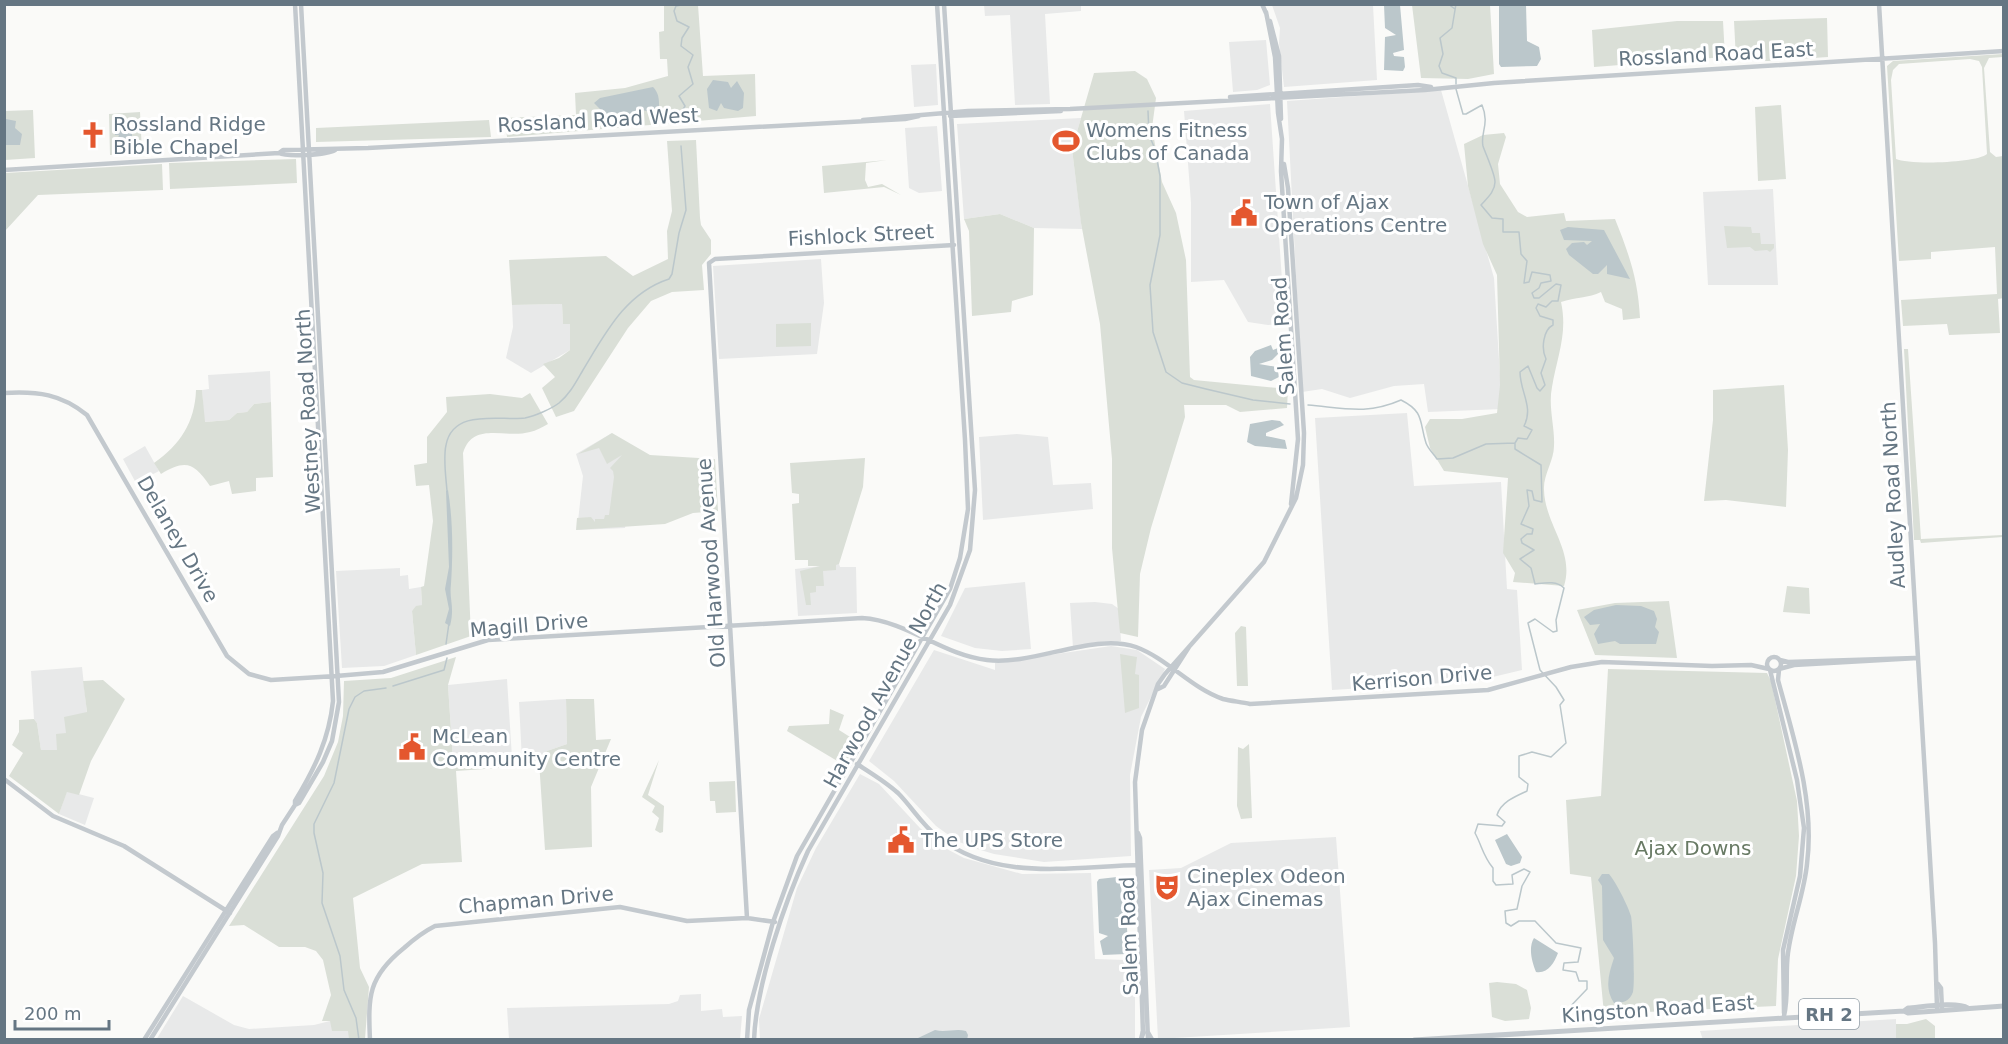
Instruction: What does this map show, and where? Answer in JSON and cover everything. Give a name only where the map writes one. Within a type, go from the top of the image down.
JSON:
[{"type":"main road","name":"Westney Road North","points":[[144,1040],[175,995],[273,836],[278,833],[314,780],[332,741],[338,715],[306,151],[295,4]]},
{"type":"main road","name":"Westney Road North","points":[[301,4],[306,151]]},
{"type":"main road","name":"Harwood Avenue North","points":[[747,1040],[749,1010],[773,922],[797,856],[943,604],[962,549],[968,509],[937,4]]},
{"type":"main road","name":"Harwood Avenue North","points":[[754,1040],[755,1015],[792,885],[808,851],[930,640],[958,587],[970,550],[975,511],[944,4]]},
{"type":"main road","name":"Salem Road","points":[[1148,1036],[1135,782],[1138,747],[1146,717],[1158,689],[1164,687],[1172,668],[1264,562],[1284,526],[1291,504],[1298,439],[1281,171],[1284,164],[1279,95],[1279,56],[1262,4]]},
{"type":"main road","name":"Audley Road North","points":[[1879,4],[1938,984],[1941,988],[1939,1009]]},
{"type":"main road","name":"Rossland Road East","points":[[944,115],[2004,51]]},
{"type":"main road","name":"Rossland Road West","points":[[4,170],[279,153],[283,155],[306,151],[330,153],[335,150],[944,115]]},
{"type":"main road","points":[[948,188],[955,187]]},
{"type":"main road","name":"Fishlock Street","points":[[763,256],[959,245]]},
{"type":"main road","name":"Old Harwood Avenue","points":[[747,918],[708,268],[711,260],[715,259],[763,256]]},
{"type":"main road","name":"Delaney Drive","points":[[4,393],[34,391],[54,395],[87,415],[233,662],[249,674],[272,680],[336,676]]},
{"type":"main road","name":"Magill Drive","points":[[336,676],[383,672],[488,640],[730,625],[877,619],[930,640]]},
{"type":"main road","name":"Kerrison Drive","points":[[930,640],[965,655],[989,661],[1026,659],[1071,649],[1120,644],[1136,647],[1223,699],[1259,704],[1488,690],[1569,668],[1611,661],[1705,666],[1751,665],[1779,670]]},
{"type":"main road","points":[[1784,1016],[1783,950],[1800,876],[1804,828],[1795,768],[1770,670],[1770,659],[1776,657],[1789,662],[1918,658]]},
{"type":"main road","points":[[1779,670],[1794,665],[1918,658]]},
{"type":"main road","name":"Kerrison Drive","points":[[1751,665],[1770,659]]},
{"type":"main road","points":[[1780,660],[1778,680],[1806,797],[1809,842],[1806,874],[1788,954],[1787,1002],[1784,1016]]},
{"type":"main road","points":[[852,761],[898,793],[938,837],[961,850],[996,864],[1036,870],[1138,865]]},
{"type":"main road","points":[[4,779],[53,816],[124,846],[228,911]]},
{"type":"main road","name":"Chapman Drive","points":[[370,1040],[369,996],[379,971],[415,938],[435,926],[620,907],[687,921],[747,918],[780,924]]},
{"type":"main road","name":"Westney Road North","points":[[150,1040],[175,995]]},
{"type":"main road","name":"Kingston Road East","points":[[1414,1040],[1784,1016],[1904,1011],[1908,1008],[2004,1006]]},
{"type":"main road","points":[[1142,1040],[1148,1036]]},
{"type":"shaded area","points":[[984,5],[1081,5],[1081,11],[1045,14],[1050,104],[1015,105],[1010,15],[985,16]]},
{"type":"shaded area","points":[[1272,5],[1373,5],[1377,80],[1284,87],[1279,43],[1280,28]]},
{"type":"shaded area","points":[[1384,5],[1400,5],[1404,50],[1393,53],[1394,56],[1404,57],[1403,71],[1384,70],[1385,37],[1396,35],[1385,28]]},
{"type":"shaded area","points":[[1499,5],[1526,5],[1527,41],[1539,47],[1541,59],[1537,66],[1501,67],[1499,64]]},
{"type":"shaded area","points":[[1266,40],[1270,85],[1257,90],[1233,92],[1229,42]]},
{"type":"shaded area","points":[[936,64],[938,105],[914,107],[911,65]]},
{"type":"shaded area","points":[[713,80],[728,82],[731,88],[737,81],[744,93],[743,108],[738,111],[724,108],[721,103],[717,111],[709,108],[707,89]]},
{"type":"shaded area","points":[[653,87],[659,101],[659,111],[655,113],[642,110],[628,116],[620,113],[606,115],[594,103],[600,98]]},
{"type":"shaded area","points":[[1441,90],[1494,278],[1502,409],[1428,412],[1424,384],[1394,386],[1350,398],[1322,389],[1302,392],[1287,101]]},
{"type":"shaded area","points":[[1270,104],[1285,324],[1268,325],[1248,322],[1224,280],[1191,282],[1191,203],[1184,111]]},
{"type":"shaded area","points":[[1081,118],[1072,149],[1082,229],[1034,228],[1000,214],[964,219],[957,124]]},
{"type":"shaded area","points":[[6,119],[16,121],[15,128],[22,134],[20,145],[6,145]]},
{"type":"shaded area","points":[[118,119],[131,121],[126,126],[132,133],[132,145],[116,144],[119,135],[115,135],[114,124]]},
{"type":"shaded area","points":[[937,126],[942,191],[919,193],[909,188],[905,128]]},
{"type":"shaded area","points":[[1773,189],[1778,285],[1708,285],[1703,192]]},
{"type":"shaded area","points":[[1568,227],[1604,230],[1630,279],[1607,274],[1607,265],[1598,274],[1593,274],[1569,255],[1566,249],[1572,243],[1584,242],[1587,245],[1592,241],[1564,240],[1560,230]]},
{"type":"shaded area","points":[[821,259],[824,303],[817,354],[719,359],[713,266]]},
{"type":"shaded area","points":[[562,304],[563,324],[570,324],[570,350],[531,373],[506,358],[513,327],[512,305]]},
{"type":"shaded area","points":[[1271,345],[1273,350],[1278,348],[1278,354],[1272,360],[1259,364],[1277,367],[1279,377],[1271,381],[1251,376],[1250,357],[1255,351]]},
{"type":"shaded area","points":[[270,371],[271,402],[254,404],[247,412],[237,413],[229,420],[204,422],[202,390],[209,389],[208,375]]},
{"type":"shaded area","points":[[1407,413],[1414,486],[1501,482],[1507,589],[1517,590],[1522,670],[1476,681],[1332,690],[1315,418]]},
{"type":"shaded area","points":[[1280,421],[1284,425],[1266,433],[1266,436],[1285,440],[1287,449],[1255,446],[1247,442],[1250,424]]},
{"type":"shaded area","points":[[612,433],[629,471],[629,504],[625,528],[577,530],[583,476],[576,454]]},
{"type":"shaded area","points":[[1017,434],[1048,437],[1053,485],[1091,483],[1093,509],[983,520],[979,437]]},
{"type":"shaded area","points":[[145,446],[159,471],[136,483],[123,459]]},
{"type":"shaded area","points":[[448,490],[452,537],[450,626],[445,623],[449,609],[445,589],[449,567],[446,491]]},
{"type":"shaded area","points":[[839,564],[840,567],[856,567],[857,613],[798,616],[795,569]]},
{"type":"shaded area","points":[[400,568],[400,576],[408,575],[409,589],[421,587],[422,605],[412,611],[416,655],[384,666],[342,668],[336,571]]},
{"type":"shaded area","points":[[1025,582],[1031,649],[1002,651],[975,648],[941,636],[965,588]]},
{"type":"shaded area","points":[[1070,603],[1112,604],[1119,609],[1121,641],[1105,641],[1073,648]]},
{"type":"shaded area","points":[[1616,605],[1641,606],[1654,611],[1657,619],[1655,627],[1659,632],[1656,644],[1620,644],[1615,641],[1598,644],[1594,634],[1600,624],[1590,625],[1584,617],[1594,610]]},
{"type":"shaded area","points":[[1111,646],[1137,650],[1165,669],[1141,717],[1130,775],[1131,856],[1044,862],[994,854],[974,848],[957,841],[936,826],[894,781],[869,761],[934,650],[995,670],[995,663]]},
{"type":"shaded area","points":[[82,667],[87,713],[66,733],[57,750],[41,750],[37,723],[34,719],[31,671]]},
{"type":"shaded area","points":[[507,679],[512,758],[453,761],[448,685]]},
{"type":"shaded area","points":[[566,699],[567,744],[547,751],[539,761],[522,761],[519,702]]},
{"type":"shaded area","points":[[860,774],[879,784],[920,828],[941,846],[964,858],[1022,874],[1091,873],[1095,959],[1125,960],[1135,971],[1135,1039],[760,1039],[759,1019],[797,888],[816,848]]},
{"type":"shaded area","points":[[67,791],[94,798],[85,825],[59,814]]},
{"type":"shaded area","points":[[1507,834],[1522,857],[1520,863],[1511,866],[1506,864],[1495,840]]},
{"type":"shaded area","points":[[1336,837],[1350,1027],[1158,1039],[1149,870],[1181,868],[1231,843]]},
{"type":"shaded area","points":[[1602,874],[1609,874],[1612,878],[1631,916],[1634,955],[1633,992],[1626,1001],[1620,1003],[1614,1003],[1608,986],[1614,958],[1603,940],[1602,886],[1598,880]]},
{"type":"shaded area","points":[[1117,877],[1121,886],[1124,915],[1114,918],[1123,919],[1127,927],[1128,951],[1126,954],[1103,955],[1100,941],[1108,936],[1099,933],[1097,882],[1099,879]]},
{"type":"shaded area","points":[[1534,938],[1558,953],[1547,970],[1536,972],[1531,951]]},
{"type":"shaded area","points":[[701,994],[701,1011],[722,1009],[723,1017],[742,1016],[740,1039],[509,1039],[507,1008],[669,1004],[678,1001],[680,995]]},
{"type":"shaded area","points":[[183,996],[234,1025],[249,1029],[314,1025],[330,1021],[349,1031],[349,1039],[156,1040]]},
{"type":"shaded area","points":[[1896,1019],[1896,1039],[1703,1040],[1700,1031]]},
{"type":"shaded area","points":[[935,1030],[966,1031],[967,1040],[920,1040],[918,1038]]},
{"type":"green space","points":[[664,5],[698,5],[703,76],[755,74],[756,116],[507,137],[505,118],[576,115],[575,93],[625,88],[668,76],[667,59],[660,59],[659,32],[664,31]]},
{"type":"green space","points":[[1412,5],[1490,5],[1494,74],[1468,79],[1421,78]]},
{"type":"green space","points":[[1827,18],[1828,57],[1768,61],[1736,60],[1734,21]]},
{"type":"green space","points":[[1677,21],[1723,21],[1725,57],[1594,67],[1592,30]]},
{"type":"green space","points":[[2003,54],[2003,57],[1989,58],[1984,68],[1990,152],[1996,157],[2003,156],[2004,298],[1998,299],[2000,333],[1949,335],[1947,324],[1903,326],[1901,300],[1997,294],[1995,247],[1931,252],[1931,259],[1899,261],[1887,66],[1893,61]],"holes":[[[1970,59],[1979,61],[1982,67],[1987,154],[1981,157],[1943,162],[1914,162],[1896,159],[1891,80],[1893,70],[1899,64]]]},
{"type":"green space","points":[[1135,71],[1147,79],[1156,98],[1152,128],[1162,182],[1176,213],[1186,260],[1190,377],[1194,380],[1288,389],[1287,408],[1240,412],[1226,405],[1184,405],[1185,417],[1151,528],[1140,574],[1138,637],[1120,633],[1112,548],[1112,459],[1100,324],[1081,223],[1072,149],[1094,73]]},
{"type":"green space","points":[[1781,105],[1786,179],[1758,181],[1755,107]]},
{"type":"green space","points":[[33,110],[35,158],[5,160],[5,111]]},
{"type":"green space","points":[[140,112],[142,152],[110,155],[109,114]]},
{"type":"green space","points":[[489,120],[491,137],[316,142],[316,128]]},
{"type":"green space","points":[[1504,133],[1506,137],[1498,164],[1500,184],[1518,212],[1527,217],[1564,213],[1566,221],[1615,219],[1629,255],[1637,291],[1640,318],[1623,320],[1622,309],[1605,302],[1601,292],[1561,302],[1563,335],[1551,394],[1554,452],[1545,479],[1544,490],[1549,515],[1566,561],[1564,586],[1513,582],[1515,573],[1503,553],[1508,478],[1444,471],[1430,448],[1425,427],[1430,419],[1462,419],[1497,413],[1500,385],[1497,275],[1483,244],[1468,186],[1464,144],[1483,135]]},
{"type":"green space","points":[[696,140],[701,225],[711,240],[711,254],[702,265],[704,290],[672,292],[651,301],[628,328],[574,411],[556,417],[542,388],[555,377],[543,364],[559,358],[570,350],[570,324],[563,324],[562,304],[512,305],[509,260],[606,256],[633,276],[668,259],[667,231],[672,211],[667,141]]},
{"type":"green space","points":[[296,159],[297,183],[170,189],[169,163]]},
{"type":"green space","points":[[887,160],[866,163],[865,180],[868,187],[882,184],[901,195],[884,187],[824,193],[822,166]]},
{"type":"green space","points":[[162,164],[163,190],[38,195],[5,231],[5,173]]},
{"type":"green space","points":[[1000,214],[1034,228],[1033,295],[1012,301],[1011,312],[972,316],[969,231],[964,219]]},
{"type":"green space","points":[[1724,226],[1751,227],[1752,233],[1760,233],[1761,244],[1774,244],[1774,248],[1770,252],[1755,251],[1750,247],[1727,248]]},
{"type":"green space","points":[[811,323],[811,346],[776,347],[776,324]]},
{"type":"green space","points":[[1904,349],[1908,349],[1921,539],[2003,535],[2003,537],[1921,543],[1920,540],[1914,540]]},
{"type":"green space","points":[[1784,385],[1788,450],[1786,507],[1726,500],[1704,501],[1713,420],[1713,390]]},
{"type":"green space","points":[[196,390],[202,390],[205,422],[229,420],[237,413],[247,412],[254,404],[271,402],[273,477],[256,478],[256,491],[232,494],[229,481],[210,486],[194,468],[177,466],[161,474],[154,463],[184,432],[193,412]]},
{"type":"green space","points":[[530,393],[548,424],[534,431],[520,434],[482,434],[474,437],[468,443],[463,453],[471,636],[416,655],[412,611],[416,606],[422,605],[421,587],[424,586],[433,521],[429,485],[416,486],[414,465],[427,463],[427,437],[447,412],[446,397],[490,394],[522,398]]},
{"type":"green space","points":[[612,433],[650,455],[715,459],[718,511],[693,513],[665,524],[576,530],[577,518],[591,517],[595,522],[595,519],[604,519],[605,515],[609,515],[614,477],[610,468],[622,455],[607,464],[599,448],[578,454]]},
{"type":"green space","points":[[865,458],[863,487],[839,564],[836,565],[836,570],[823,571],[824,586],[816,586],[816,592],[810,593],[811,605],[806,605],[800,571],[820,566],[808,566],[808,560],[795,560],[792,504],[799,503],[799,494],[792,493],[790,463]]},
{"type":"green space","points":[[1787,586],[1809,588],[1810,614],[1783,612]]},
{"type":"green space","points":[[1669,601],[1677,658],[1595,655],[1577,610],[1615,603]]},
{"type":"green space","points":[[1241,626],[1246,627],[1248,686],[1237,686],[1235,633]]},
{"type":"green space","points":[[1120,654],[1137,657],[1135,674],[1139,675],[1139,708],[1125,713]]},
{"type":"green space","points":[[456,657],[448,685],[453,761],[512,758],[513,767],[456,771],[462,862],[422,864],[353,898],[360,968],[369,987],[365,1039],[349,1039],[348,1031],[332,1031],[330,1021],[322,1021],[331,995],[323,960],[316,951],[305,947],[279,947],[244,925],[229,926],[324,776],[338,742],[343,716],[344,681],[391,678]]},
{"type":"green space","name":"Ajax Downs","points":[[1608,669],[1767,673],[1771,681],[1797,801],[1799,836],[1796,876],[1778,959],[1776,1006],[1604,1014],[1591,877],[1570,874],[1566,800],[1601,796]]},
{"type":"green space","points":[[103,680],[125,699],[91,761],[79,795],[67,792],[59,814],[9,776],[23,753],[12,745],[19,732],[19,720],[34,719],[37,723],[41,750],[57,750],[56,734],[66,733],[64,717],[87,712],[83,681]]},
{"type":"green space","points":[[566,699],[594,699],[596,740],[611,739],[591,787],[592,847],[545,850],[539,761],[547,751],[567,744]]},
{"type":"green space","points":[[830,709],[844,715],[839,730],[858,742],[844,765],[787,731],[789,726],[829,724]]},
{"type":"green space","points":[[1249,744],[1252,818],[1241,819],[1237,806],[1238,747],[1243,749]]},
{"type":"green space","points":[[659,760],[648,795],[664,806],[663,832],[660,833],[655,830],[659,818],[652,812],[655,806],[642,797]]},
{"type":"green space","points":[[735,781],[736,812],[716,813],[715,801],[710,801],[709,782]]},
{"type":"green space","points":[[1489,983],[1516,984],[1527,990],[1531,1008],[1529,1019],[1505,1021],[1492,1017]]},
{"type":"green space","points":[[1926,1019],[1935,1026],[1935,1039],[1896,1039],[1896,1024],[1907,1024]]},
{"type":"waterway","points":[[678,118],[685,106],[679,96],[693,84],[688,67],[693,55],[681,46],[682,38],[689,27],[677,21],[674,11],[676,6],[687,4]]},
{"type":"waterway","points":[[1448,4],[1455,9]]},
{"type":"waterway","points":[[1456,4],[1452,28],[1440,38],[1443,54],[1439,66],[1442,73],[1456,78],[1456,84]]},
{"type":"waterway","points":[[1308,405],[1366,409],[1389,405],[1401,400],[1418,413],[1427,445],[1437,459],[1453,458],[1486,444],[1515,443],[1518,438],[1527,439],[1532,430],[1524,426],[1528,412],[1520,372],[1528,366],[1537,388],[1540,391],[1545,385],[1541,373],[1546,359],[1544,340],[1547,331],[1553,325],[1553,320],[1540,316],[1536,308],[1538,304],[1546,307],[1552,301],[1558,301],[1561,285],[1556,284],[1539,298],[1534,298],[1532,293],[1539,288],[1541,283],[1551,281],[1550,275],[1532,272],[1529,282],[1524,283],[1527,261],[1521,254],[1519,232],[1503,232],[1503,219],[1492,218],[1481,205],[1495,186],[1492,169],[1483,146],[1484,112],[1482,105],[1463,114],[1456,89]]},
{"type":"waterway","points":[[1148,111],[1149,135],[1155,149],[1160,176],[1160,235],[1150,285],[1153,332],[1166,372],[1182,383],[1253,400],[1290,404]]},
{"type":"waterway","points":[[447,491],[445,450],[450,433],[467,421],[525,418],[552,408],[572,388],[618,316],[641,294],[669,279],[686,210],[681,146]]},
{"type":"waterway","points":[[1515,443],[1515,449],[1541,465],[1542,502],[1534,500],[1532,491],[1527,490],[1529,506],[1521,524],[1533,529],[1532,534],[1527,534],[1521,539],[1522,543],[1534,550],[1520,559],[1531,568],[1535,584],[1554,583],[1564,588],[1556,620],[1557,631],[1553,632],[1535,619],[1528,623],[1540,670],[1556,687],[1564,700],[1560,705],[1566,743],[1551,757],[1532,752],[1519,756],[1519,777],[1528,784],[1527,791],[1509,800],[1499,810],[1497,815],[1505,822],[1502,826],[1478,824],[1475,833],[1493,868],[1493,881],[1496,885],[1513,884],[1512,875],[1524,869],[1530,872],[1522,886],[1517,909],[1505,911],[1506,923],[1511,926],[1519,921],[1535,921],[1556,943],[1581,948],[1578,962],[1564,963],[1563,970],[1576,972],[1579,981],[1587,981],[1587,989],[1567,1010],[1562,1023]]},
{"type":"waterway","points":[[446,644],[449,623]]},
{"type":"waterway","points":[[393,686],[444,670],[447,658]]},
{"type":"waterway","points":[[359,1040],[356,1018],[344,990],[340,956],[322,903],[323,873],[314,824],[334,783],[349,709],[355,697],[364,691],[386,688]]},
{"type":"place","name":"Rossland Ridge Bible Chapel","points":[[93,135]]},
{"type":"place","name":"Womens Fitness Clubs of Canada","points":[[1066,141]]},
{"type":"place","name":"Town of Ajax Operations Centre","points":[[1244,213]]},
{"type":"place","name":"McLean Community Centre","points":[[412,747]]},
{"type":"place","name":"The UPS Store","points":[[901,840]]},
{"type":"place","name":"Cineplex Odeon Ajax Cinemas","points":[[1167,887]]}]
